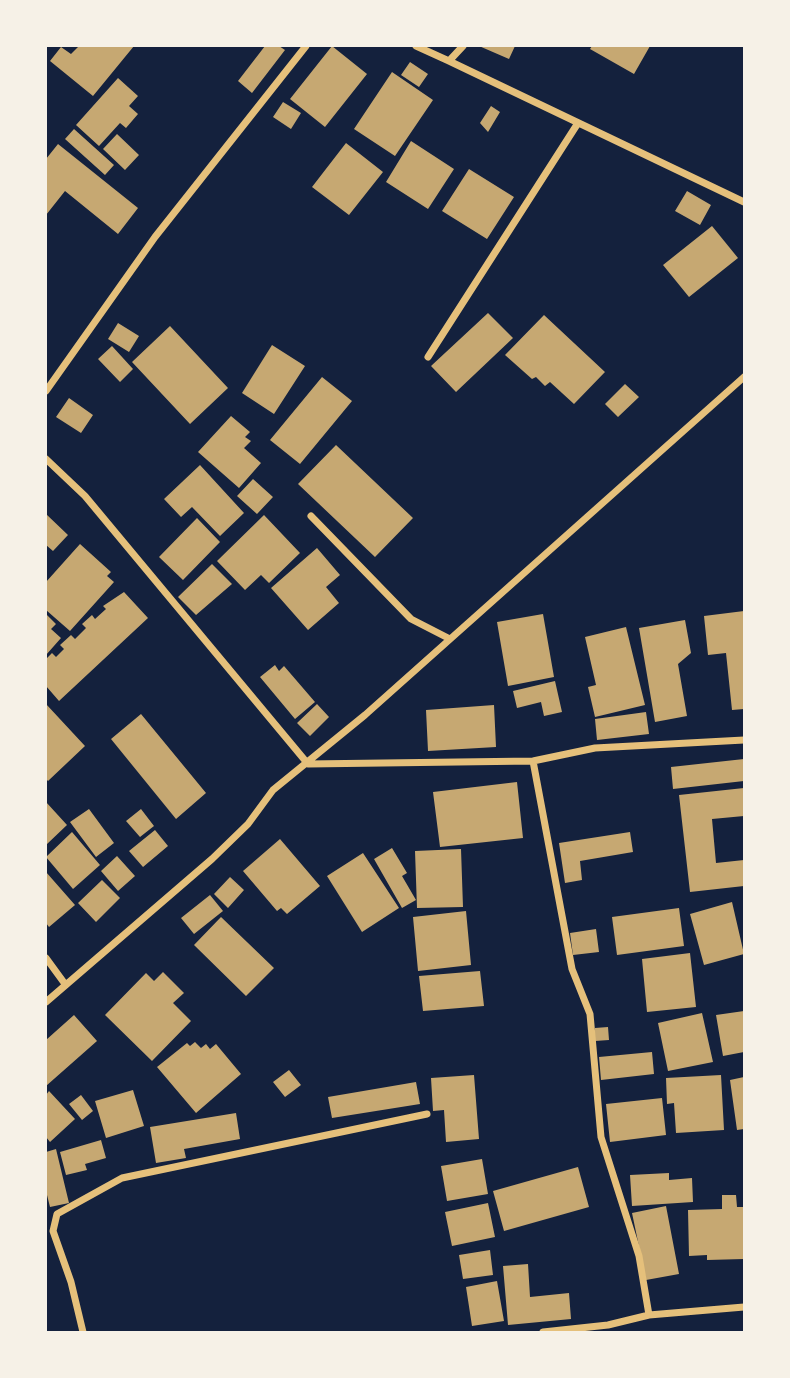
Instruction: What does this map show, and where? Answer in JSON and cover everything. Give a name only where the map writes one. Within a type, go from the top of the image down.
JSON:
[{"type":"street","points":[[46,391],[155,237],[306,46]]},
{"type":"street","points":[[416,46],[744,202]]},
{"type":"street","points":[[450,61],[463,46]]},
{"type":"street","points":[[428,357],[579,123]]},
{"type":"street","points":[[46,1002],[212,859],[248,824],[273,790],[308,764],[744,377]]},
{"type":"street","points":[[46,459],[85,496],[308,764]]},
{"type":"street","points":[[311,516],[411,619],[450,639]]},
{"type":"street","points":[[308,764],[533,761],[595,748],[744,740]]},
{"type":"street","points":[[533,761],[572,969],[590,1014],[601,1137],[639,1256],[649,1315]]},
{"type":"street","points":[[46,958],[65,984]]},
{"type":"street","points":[[83,1332],[71,1282],[53,1231],[57,1214],[121,1178],[427,1114]]},
{"type":"street","points":[[543,1332],[608,1325],[649,1315],[744,1307]]},
{"type":"building","points":[[79,46],[134,46],[93,96],[50,61],[61,47],[71,54]]},
{"type":"building","points":[[265,46],[279,46],[285,50],[252,93],[238,81]]},
{"type":"building","points":[[332,46],[367,74],[325,127],[290,99]]},
{"type":"building","points":[[479,46],[515,46],[509,59]]},
{"type":"building","points":[[592,46],[650,46],[634,74],[590,49]]},
{"type":"building","points":[[410,62],[428,74],[419,87],[401,75]]},
{"type":"building","points":[[392,72],[433,100],[395,156],[354,129]]},
{"type":"building","points":[[118,78],[138,96],[129,106],[138,114],[126,128],[120,123],[99,146],[76,125]]},
{"type":"building","points":[[283,102],[301,113],[291,129],[273,117]]},
{"type":"building","points":[[491,106],[500,112],[488,132],[480,123]]},
{"type":"building","points":[[74,129],[114,165],[105,175],[65,139]]},
{"type":"building","points":[[117,134],[139,155],[125,170],[103,149]]},
{"type":"building","points":[[411,141],[454,169],[428,209],[386,182]]},
{"type":"building","points":[[346,143],[383,172],[349,215],[312,187]]},
{"type":"building","points":[[58,144],[138,208],[118,234],[65,191],[46,215],[46,159]]},
{"type":"building","points":[[469,169],[514,197],[487,239],[442,211]]},
{"type":"building","points":[[687,191],[711,205],[700,225],[675,211]]},
{"type":"building","points":[[712,226],[738,258],[689,297],[663,265]]},
{"type":"building","points":[[488,313],[513,338],[456,392],[431,366]]},
{"type":"building","points":[[544,315],[605,372],[574,404],[550,382],[545,386],[536,377],[532,379],[505,355]]},
{"type":"building","points":[[118,323],[139,336],[129,352],[108,339]]},
{"type":"building","points":[[170,326],[228,388],[190,424],[132,362]]},
{"type":"building","points":[[272,345],[305,366],[274,414],[242,393]]},
{"type":"building","points":[[112,346],[133,369],[120,382],[98,359]]},
{"type":"building","points":[[322,377],[352,401],[300,464],[270,440]]},
{"type":"building","points":[[625,384],[639,397],[618,417],[605,404]]},
{"type":"building","points":[[69,398],[93,415],[81,433],[56,417]]},
{"type":"building","points":[[231,416],[250,432],[245,437],[251,441],[244,448],[261,463],[239,488],[198,452]]},
{"type":"building","points":[[336,445],[413,518],[375,557],[298,484]]},
{"type":"building","points":[[200,465],[244,513],[220,536],[192,507],[181,517],[164,499]]},
{"type":"building","points":[[253,479],[273,497],[257,514],[237,496]]},
{"type":"building","points":[[46,514],[68,535],[53,551],[46,545]]},
{"type":"building","points":[[264,515],[300,553],[269,583],[261,575],[245,590],[217,561]]},
{"type":"building","points":[[197,518],[220,542],[183,580],[159,557]]},
{"type":"building","points":[[80,544],[111,572],[107,576],[114,582],[70,631],[46,610],[46,582]]},
{"type":"building","points":[[317,548],[340,575],[326,587],[339,603],[308,630],[271,588]]},
{"type":"building","points":[[212,564],[232,584],[196,615],[178,597]]},
{"type":"building","points":[[124,592],[148,618],[59,701],[46,686],[46,659],[52,653],[56,657],[64,649],[60,645],[71,635],[75,639],[86,628],[82,624],[92,615],[95,619],[106,609],[103,606]]},
{"type":"building","points":[[744,611],[744,709],[732,710],[726,653],[708,655],[704,616]]},
{"type":"building","points":[[46,614],[56,624],[51,629],[61,638],[46,655]]},
{"type":"building","points":[[543,614],[554,677],[508,686],[497,622]]},
{"type":"building","points":[[685,620],[691,653],[678,664],[687,716],[655,722],[639,628]]},
{"type":"building","points":[[626,627],[645,705],[595,717],[588,687],[596,685],[585,637]]},
{"type":"building","points":[[275,665],[279,671],[284,666],[315,702],[295,719],[260,677]]},
{"type":"building","points":[[555,681],[562,712],[544,716],[541,702],[517,708],[513,691]]},
{"type":"building","points":[[46,704],[85,746],[48,781],[46,779]]},
{"type":"building","points":[[317,704],[329,717],[310,736],[297,723]]},
{"type":"building","points":[[494,705],[496,747],[428,751],[426,710]]},
{"type":"building","points":[[646,712],[649,734],[597,740],[595,719]]},
{"type":"building","points":[[141,714],[206,793],[176,819],[111,739]]},
{"type":"building","points":[[744,759],[744,781],[673,789],[671,767]]},
{"type":"building","points":[[517,782],[523,838],[440,847],[433,792]]},
{"type":"building","points":[[744,788],[744,816],[712,819],[716,863],[744,860],[744,886],[690,892],[679,795]]},
{"type":"building","points":[[46,802],[67,825],[46,845]]},
{"type":"building","points":[[89,809],[114,843],[96,857],[70,822]]},
{"type":"building","points":[[141,809],[154,826],[140,837],[126,821]]},
{"type":"building","points":[[155,830],[168,846],[143,867],[129,851]]},
{"type":"building","points":[[72,832],[100,865],[73,889],[46,857]]},
{"type":"building","points":[[630,832],[633,852],[580,861],[582,880],[565,883],[559,843]]},
{"type":"building","points":[[280,839],[320,886],[287,914],[281,908],[277,911],[243,871]]},
{"type":"building","points":[[392,848],[407,873],[402,876],[416,900],[402,908],[374,859]]},
{"type":"building","points":[[461,849],[463,907],[417,908],[415,851]]},
{"type":"building","points":[[363,853],[399,908],[362,932],[327,876]]},
{"type":"building","points":[[117,856],[135,876],[118,891],[101,871]]},
{"type":"building","points":[[46,872],[75,905],[49,927],[46,923]]},
{"type":"building","points":[[230,877],[244,890],[228,908],[214,894]]},
{"type":"building","points":[[102,880],[120,898],[96,922],[78,903]]},
{"type":"building","points":[[210,895],[223,911],[194,934],[181,918]]},
{"type":"building","points":[[732,902],[744,954],[704,965],[690,914]]},
{"type":"building","points":[[679,908],[684,946],[617,955],[612,917]]},
{"type":"building","points":[[466,911],[471,965],[418,971],[413,917]]},
{"type":"building","points":[[221,917],[274,968],[246,996],[194,945]]},
{"type":"building","points":[[596,929],[599,952],[573,955],[570,933]]},
{"type":"building","points":[[690,953],[696,1007],[647,1012],[642,959]]},
{"type":"building","points":[[480,971],[484,1006],[423,1011],[419,976]]},
{"type":"building","points":[[163,972],[184,993],[173,1003],[191,1021],[152,1061],[105,1015],[146,973],[154,981]]},
{"type":"building","points":[[744,1011],[744,1052],[723,1056],[716,1015]]},
{"type":"building","points":[[702,1013],[713,1062],[668,1071],[658,1023]]},
{"type":"building","points":[[74,1015],[97,1041],[46,1086],[46,1040]]},
{"type":"building","points":[[608,1027],[609,1040],[595,1041],[595,1028]]},
{"type":"building","points":[[195,1042],[201,1048],[206,1044],[210,1049],[216,1044],[241,1074],[196,1113],[157,1067],[187,1043],[190,1046]]},
{"type":"building","points":[[652,1052],[654,1074],[601,1080],[599,1057]]},
{"type":"building","points":[[289,1070],[301,1085],[285,1097],[273,1082]]},
{"type":"building","points":[[474,1075],[479,1139],[446,1142],[444,1110],[433,1111],[431,1078]]},
{"type":"building","points":[[721,1075],[724,1130],[676,1133],[674,1103],[667,1104],[666,1078]]},
{"type":"building","points":[[744,1077],[744,1129],[737,1130],[730,1080]]},
{"type":"building","points":[[416,1082],[420,1104],[332,1118],[328,1097]]},
{"type":"building","points":[[133,1090],[144,1126],[106,1138],[95,1101]]},
{"type":"building","points":[[49,1091],[75,1119],[50,1142],[46,1137],[46,1095]]},
{"type":"building","points":[[81,1095],[93,1111],[82,1120],[69,1104]]},
{"type":"building","points":[[662,1098],[666,1135],[610,1142],[606,1104]]},
{"type":"building","points":[[236,1113],[240,1139],[184,1149],[186,1158],[156,1163],[150,1127]]},
{"type":"building","points":[[101,1140],[106,1158],[85,1164],[87,1170],[66,1175],[60,1152]]},
{"type":"building","points":[[56,1149],[69,1203],[50,1207],[46,1191],[46,1152]]},
{"type":"building","points":[[482,1159],[488,1194],[447,1201],[441,1166]]},
{"type":"building","points":[[578,1167],[589,1207],[504,1231],[493,1191]]},
{"type":"building","points":[[669,1173],[669,1180],[692,1178],[693,1202],[632,1206],[630,1175]]},
{"type":"building","points":[[722,1195],[736,1195],[737,1207],[744,1207],[744,1259],[707,1260],[707,1255],[689,1256],[688,1210],[722,1209]]},
{"type":"building","points":[[488,1203],[495,1237],[452,1246],[445,1212]]},
{"type":"building","points":[[666,1206],[679,1274],[646,1280],[632,1213]]},
{"type":"building","points":[[490,1250],[493,1275],[463,1279],[459,1255]]},
{"type":"building","points":[[528,1264],[530,1297],[569,1293],[571,1319],[508,1325],[503,1266]]},
{"type":"building","points":[[497,1281],[504,1321],[472,1326],[466,1287]]}]
